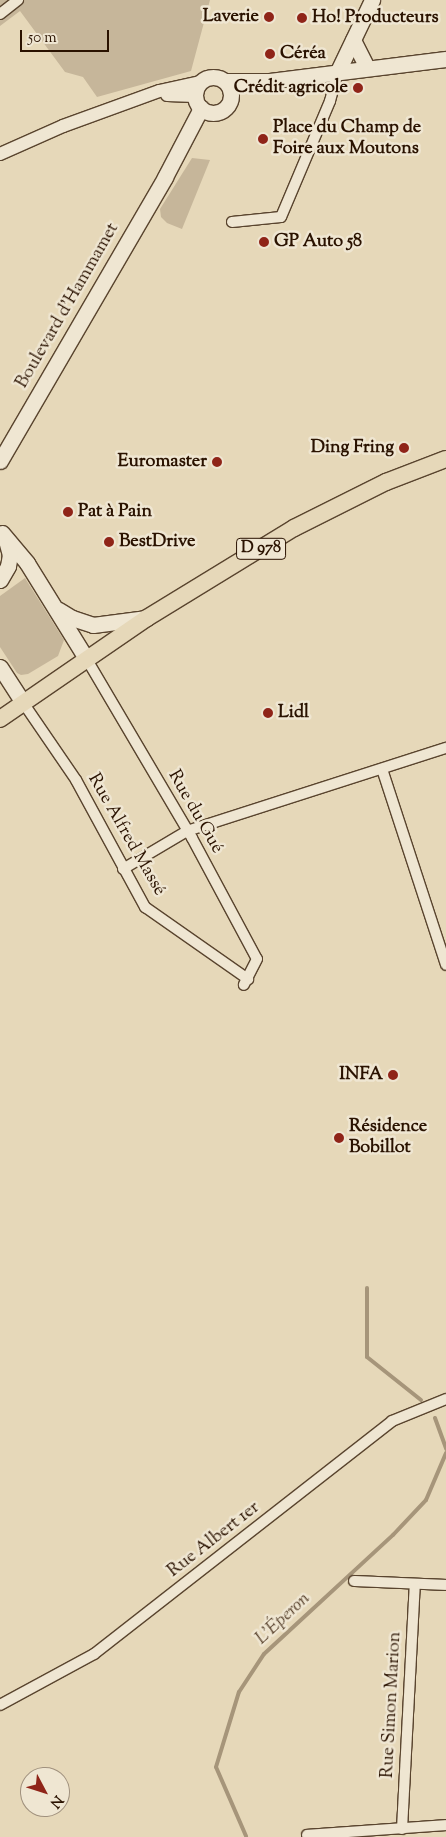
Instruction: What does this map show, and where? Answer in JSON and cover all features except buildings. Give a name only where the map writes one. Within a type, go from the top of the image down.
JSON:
[{"type":"main road","points":[[338,72],[372,0]]},
{"type":"main road","points":[[353,40],[367,68]]},
{"type":"main road","points":[[269,81],[231,99],[226,108],[202,106],[201,82],[215,77],[224,81],[269,81],[446,59]]},
{"type":"main road","points":[[224,81],[231,99]]},
{"type":"main road","name":"Boulevard d'Hammamet","points":[[2,460],[165,177],[202,106]]},
{"type":"main road","name":"D 978","points":[[0,719],[22,701],[147,618],[294,528],[386,482],[446,459]]},
{"type":"main road","points":[[0,580],[8,566],[10,555],[1,532]]},
{"type":"main road","points":[[1,532],[27,563],[86,658]]},
{"type":"main road","points":[[55,608],[72,618],[93,625],[147,618]]},
{"type":"main road","points":[[0,667],[22,701]]},
{"type":"street","points":[[0,14],[18,0]]},
{"type":"street","points":[[232,222],[281,217],[330,101],[338,72]]},
{"type":"street","points":[[0,154],[62,126],[159,91],[201,82]]},
{"type":"street","points":[[142,98],[181,93],[202,106]]},
{"type":"street","name":"Rue du Gué","points":[[86,658],[187,831],[257,959],[246,982]]},
{"type":"street","name":"Rue Alfred Massé","points":[[22,701],[76,780],[145,907],[246,982]]},
{"type":"street","points":[[123,868],[187,831],[446,748]]},
{"type":"street","points":[[382,769],[446,965]]},
{"type":"street","name":"Rue Albert 1er","points":[[0,1704],[94,1654],[392,1421],[446,1399]]},
{"type":"street","points":[[354,1581],[446,1585]]},
{"type":"street","name":"Rue Simon Marion","points":[[402,1829],[415,1584]]},
{"type":"street","points":[[307,1835],[446,1825]]},
{"type":"shaded area","points":[[0,0],[210,0],[191,71],[97,97],[83,77],[65,72],[20,11],[0,26]]},
{"type":"shaded area","points":[[192,158],[210,160],[182,229],[167,223],[161,217],[160,209]]},
{"type":"shaded area","points":[[25,578],[64,640],[58,656],[28,674],[21,675],[17,673],[0,647],[0,596]]},
{"type":"waterway","name":"L'Éperon","points":[[367,1288],[367,1357],[421,1400]]},
{"type":"waterway","name":"L'Éperon","points":[[435,1418],[446,1449]]},
{"type":"waterway","name":"L'Éperon","points":[[246,1836],[216,1767],[239,1692],[264,1654],[393,1535],[426,1500],[446,1453]]},
{"type":"place","name":"Laverie","points":[[269,17]]},
{"type":"place","name":"Ho! Producteurs","points":[[302,18]]},
{"type":"place","name":"Céréa","points":[[270,54]]},
{"type":"place","name":"Crédit agricole","points":[[358,88]]},
{"type":"place","name":"Place du Champ de Foire aux Moutons","points":[[263,139]]},
{"type":"place","name":"GP Auto 58","points":[[264,242]]},
{"type":"place","name":"Ding Fring","points":[[404,448]]},
{"type":"place","name":"Euromaster","points":[[217,462]]},
{"type":"place","name":"Pat à Pain","points":[[68,512]]},
{"type":"place","name":"BestDrive","points":[[109,542]]},
{"type":"place","name":"Lidl","points":[[268,713]]},
{"type":"place","name":"INFA","points":[[393,1075]]},
{"type":"place","name":"Résidence Bobillot","points":[[339,1138]]}]
